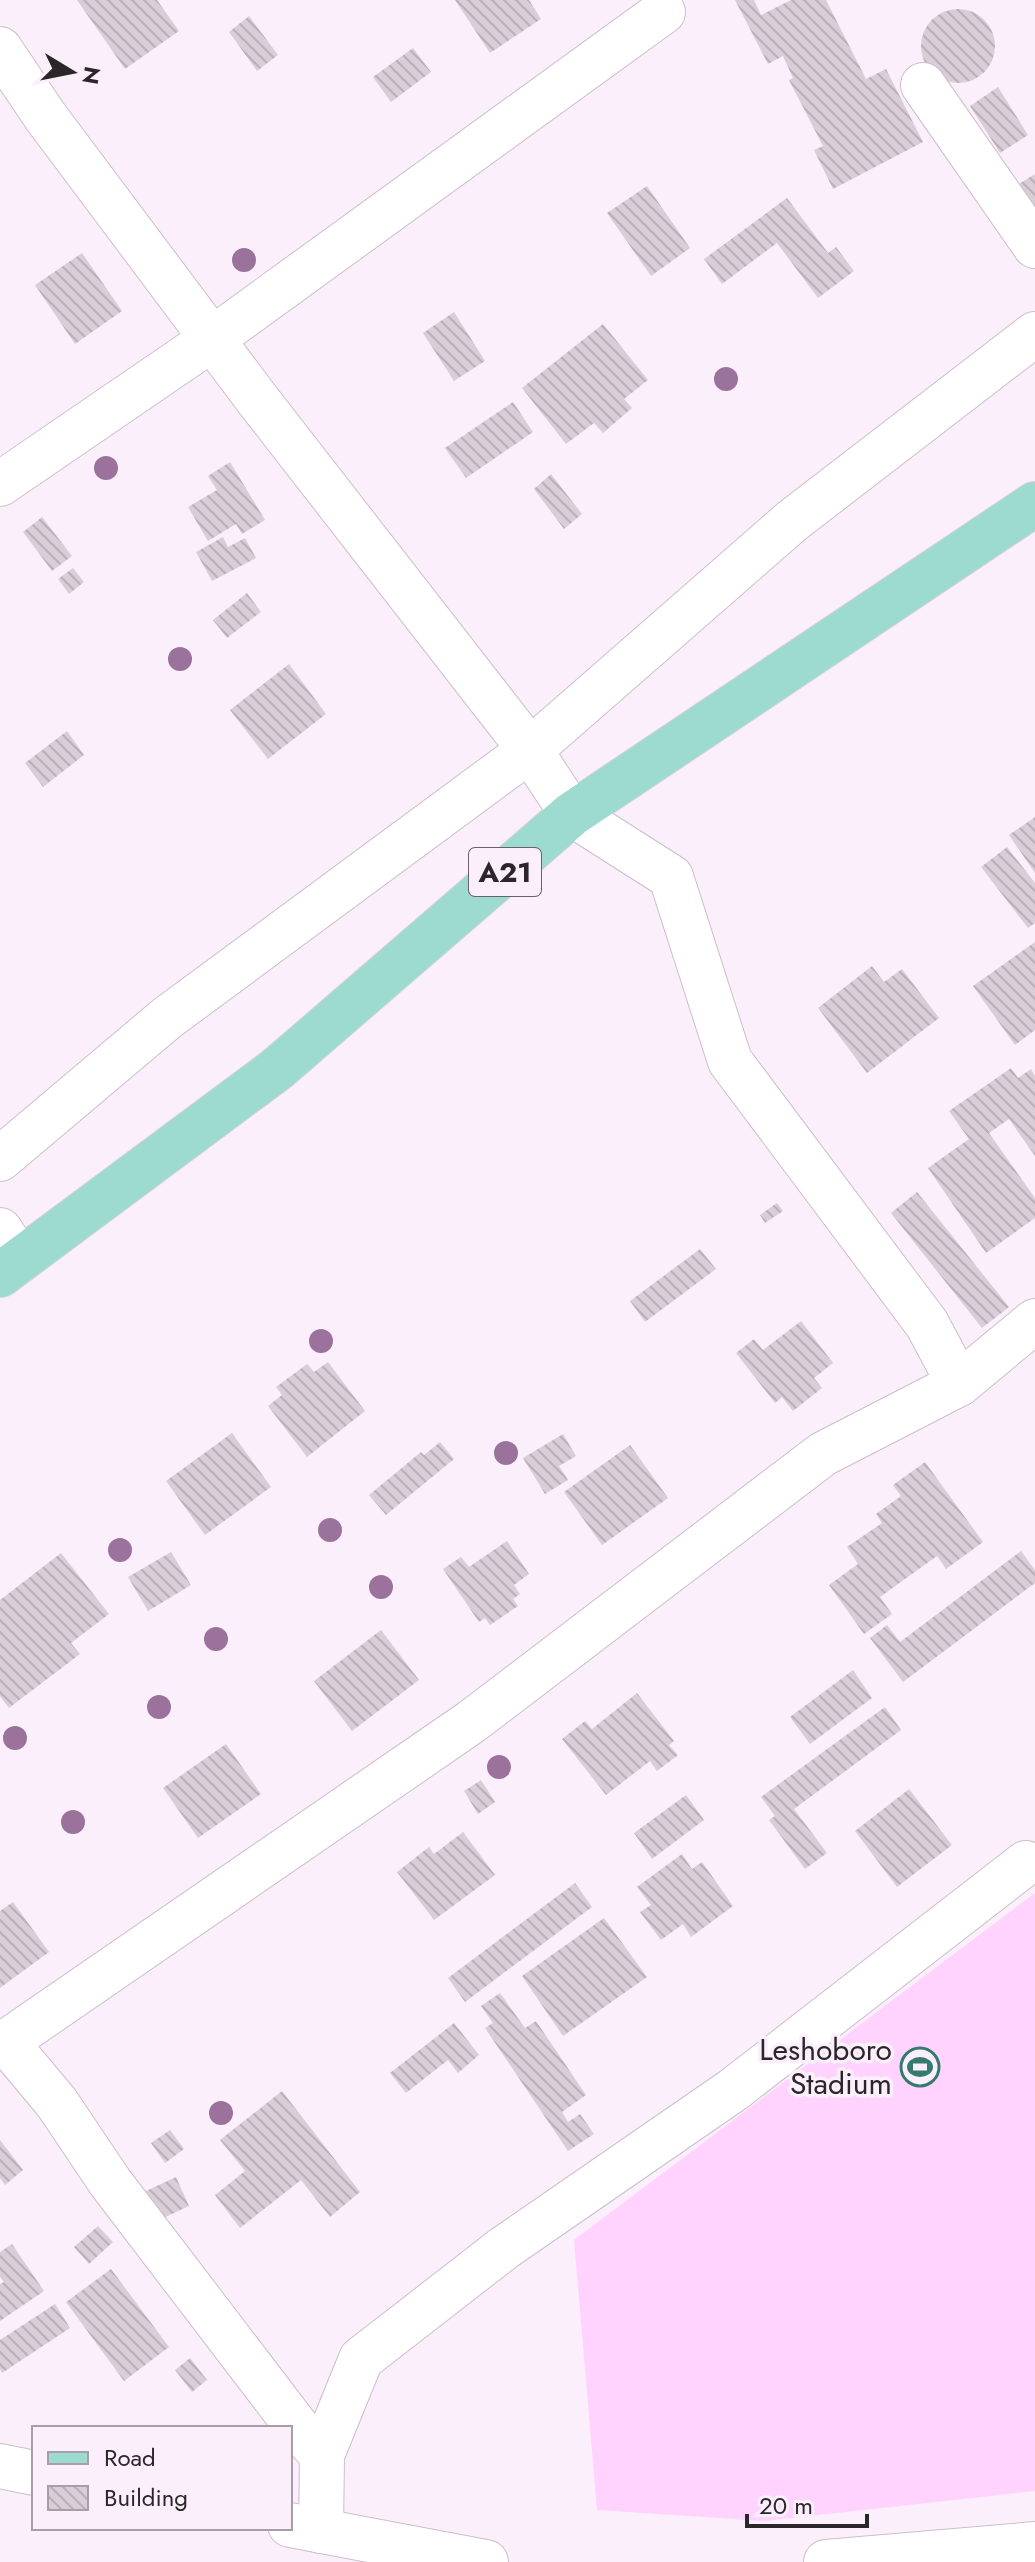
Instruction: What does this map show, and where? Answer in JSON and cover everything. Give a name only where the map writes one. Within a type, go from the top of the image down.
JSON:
[{"type":"main road","name":"A21","points":[[7,1255],[277,1069],[572,814],[1035,504]]},
{"type":"street","points":[[0,484],[212,339],[663,12]]},
{"type":"street","points":[[0,49],[45,116],[257,399],[530,750],[572,814],[671,877],[730,1061],[927,1324],[959,1384]]},
{"type":"street","points":[[923,85],[1035,246]]},
{"type":"street","points":[[0,1159],[167,1018],[530,750],[792,521],[1035,334]]},
{"type":"street","points":[[322,2455],[297,2427],[110,2182],[57,2103],[3,2043],[471,1722],[823,1454],[959,1384],[1035,1321]]},
{"type":"street","points":[[486,2562],[306,2528],[322,2455],[361,2359],[504,2248],[733,2090],[897,1966],[1026,1863]]},
{"type":"street","points":[[0,2466],[32,2473]]},
{"type":"street","points":[[826,2562],[1035,2544]]},
{"type":"shaded area","name":"Leshoboro Stadium","points":[[1035,1893],[1035,2491],[764,2521],[597,2510],[574,2240]]},
{"type":"building","points":[[77,0],[157,0],[179,31],[125,69]]},
{"type":"building","points":[[455,0],[529,0],[541,19],[490,53]]},
{"type":"building","points":[[735,0],[754,0],[761,15],[791,0],[826,0],[866,79],[886,69],[923,142],[833,189],[814,150],[823,146],[789,80],[793,78],[783,56],[768,64]]},
{"type":"building","points":[[951,9],[965,9],[979,15],[989,25],[995,46],[989,67],[979,77],[965,83],[951,83],[937,77],[927,67],[921,53],[921,39],[927,25],[937,15]]},
{"type":"building","points":[[249,16],[278,55],[257,71],[229,32]]},
{"type":"building","points":[[413,48],[431,72],[391,102],[373,77]]},
{"type":"building","points":[[998,87],[1028,135],[1000,153],[970,106]]},
{"type":"building","points":[[1035,174],[1035,209],[1019,184]]},
{"type":"building","points":[[647,186],[690,248],[651,276],[607,213]]},
{"type":"building","points":[[787,198],[828,253],[836,247],[854,271],[818,298],[777,243],[722,284],[704,259]]},
{"type":"building","points":[[82,253],[122,311],[75,344],[35,285]]},
{"type":"building","points":[[454,312],[485,361],[454,381],[423,333]]},
{"type":"building","points":[[603,324],[648,380],[624,399],[632,408],[603,433],[594,423],[566,444],[522,388]]},
{"type":"building","points":[[513,402],[533,432],[466,478],[445,448]]},
{"type":"building","points":[[230,462],[265,520],[242,534],[236,524],[208,541],[188,507],[217,490],[208,476]]},
{"type":"building","points":[[551,474],[582,514],[564,529],[534,489]]},
{"type":"building","points":[[42,517],[72,556],[52,571],[23,532]]},
{"type":"building","points":[[223,537],[228,547],[245,538],[256,558],[212,581],[196,552]]},
{"type":"building","points":[[73,568],[84,582],[69,594],[58,579]]},
{"type":"building","points":[[247,593],[261,612],[227,638],[213,620]]},
{"type":"building","points":[[289,664],[326,714],[268,759],[230,710]]},
{"type":"building","points":[[67,731],[84,755],[43,787],[25,763]]},
{"type":"building","points":[[1035,817],[1035,873],[1009,835]]},
{"type":"building","points":[[1007,847],[1035,883],[1035,923],[1028,928],[981,867]]},
{"type":"building","points":[[1035,942],[1035,1030],[1015,1045],[973,986]]},
{"type":"building","points":[[872,966],[884,982],[902,969],[939,1018],[867,1073],[818,1008]]},
{"type":"building","points":[[1011,1068],[1018,1078],[1031,1069],[1035,1076],[1035,1156],[1009,1119],[989,1133],[1035,1198],[1035,1218],[986,1253],[928,1168],[969,1139],[949,1111]]},
{"type":"building","points":[[917,1192],[1009,1307],[982,1328],[891,1213]]},
{"type":"building","points":[[777,1203],[783,1211],[765,1223],[760,1215]]},
{"type":"building","points":[[700,1249],[716,1269],[645,1322],[630,1301]]},
{"type":"building","points":[[801,1321],[833,1363],[814,1378],[822,1388],[793,1411],[782,1397],[775,1403],[736,1353],[754,1339],[763,1350]]},
{"type":"building","points":[[328,1362],[365,1411],[307,1457],[268,1406],[282,1395],[276,1387],[307,1364],[314,1372]]},
{"type":"building","points":[[232,1433],[271,1487],[205,1535],[166,1481]]},
{"type":"building","points":[[563,1434],[576,1456],[559,1466],[568,1480],[545,1494],[523,1458]]},
{"type":"building","points":[[440,1442],[454,1459],[386,1515],[369,1495],[421,1452],[424,1455]]},
{"type":"building","points":[[630,1445],[668,1498],[602,1545],[564,1492]]},
{"type":"building","points":[[925,1462],[983,1542],[946,1569],[937,1556],[880,1597],[892,1614],[864,1634],[829,1585],[858,1564],[847,1547],[882,1523],[876,1514],[901,1496],[893,1485]]},
{"type":"building","points":[[507,1541],[529,1574],[514,1585],[520,1594],[513,1599],[518,1606],[490,1625],[485,1618],[479,1622],[443,1569],[461,1557],[469,1567]]},
{"type":"building","points":[[1021,1551],[1035,1570],[1035,1583],[903,1682],[870,1638],[887,1625],[900,1642]]},
{"type":"building","points":[[171,1552],[191,1585],[148,1611],[128,1577]]},
{"type":"building","points":[[61,1553],[109,1614],[71,1643],[80,1654],[9,1708],[0,1696],[0,1600]]},
{"type":"building","points":[[381,1630],[419,1680],[352,1731],[314,1681]]},
{"type":"building","points":[[853,1670],[872,1698],[810,1744],[790,1717]]},
{"type":"building","points":[[637,1693],[674,1741],[669,1745],[678,1755],[657,1771],[650,1761],[606,1795],[562,1739],[585,1721],[592,1729]]},
{"type":"building","points":[[885,1707],[901,1730],[794,1809],[827,1853],[805,1869],[769,1820],[775,1816],[761,1797]]},
{"type":"building","points":[[226,1744],[261,1794],[198,1838],[163,1788]]},
{"type":"building","points":[[481,1780],[495,1802],[478,1814],[464,1791]]},
{"type":"building","points":[[909,1789],[952,1845],[897,1887],[855,1831]]},
{"type":"building","points":[[686,1795],[704,1820],[652,1859],[634,1833]]},
{"type":"building","points":[[463,1832],[495,1875],[434,1920],[397,1872],[429,1847],[434,1854]]},
{"type":"building","points":[[682,1854],[692,1869],[702,1862],[733,1906],[691,1937],[683,1924],[661,1940],[640,1912],[651,1905],[637,1887]]},
{"type":"building","points":[[575,1883],[592,1907],[465,2002],[448,1978]]},
{"type":"building","points":[[13,1902],[49,1952],[0,1988],[0,1911]]},
{"type":"building","points":[[604,1918],[647,1977],[563,2036],[522,1976]]},
{"type":"building","points":[[500,1993],[525,2028],[536,2021],[586,2095],[562,2112],[568,2122],[580,2114],[594,2134],[568,2151],[485,2028],[493,2023],[481,2006]]},
{"type":"building","points":[[454,2023],[479,2055],[458,2073],[448,2060],[406,2093],[390,2073]]},
{"type":"building","points":[[282,2091],[360,2192],[330,2217],[301,2180],[240,2228],[215,2195],[245,2171],[220,2140]]},
{"type":"building","points":[[170,2130],[184,2149],[165,2163],[151,2143]]},
{"type":"building","points":[[0,2140],[23,2170],[5,2185],[0,2178]]},
{"type":"building","points":[[176,2177],[189,2206],[159,2220],[146,2191]]},
{"type":"building","points":[[98,2226],[113,2242],[89,2264],[74,2247]]},
{"type":"building","points":[[12,2244],[44,2291],[0,2321],[0,2284],[4,2282],[0,2277],[0,2252]]},
{"type":"building","points":[[111,2269],[169,2347],[124,2381],[66,2302]]},
{"type":"building","points":[[55,2304],[70,2328],[2,2373],[0,2340]]},
{"type":"building","points":[[190,2358],[207,2380],[192,2392],[175,2370]]},
{"type":"place","name":"Leshoboro Stadium","points":[[920,2067]]}]
